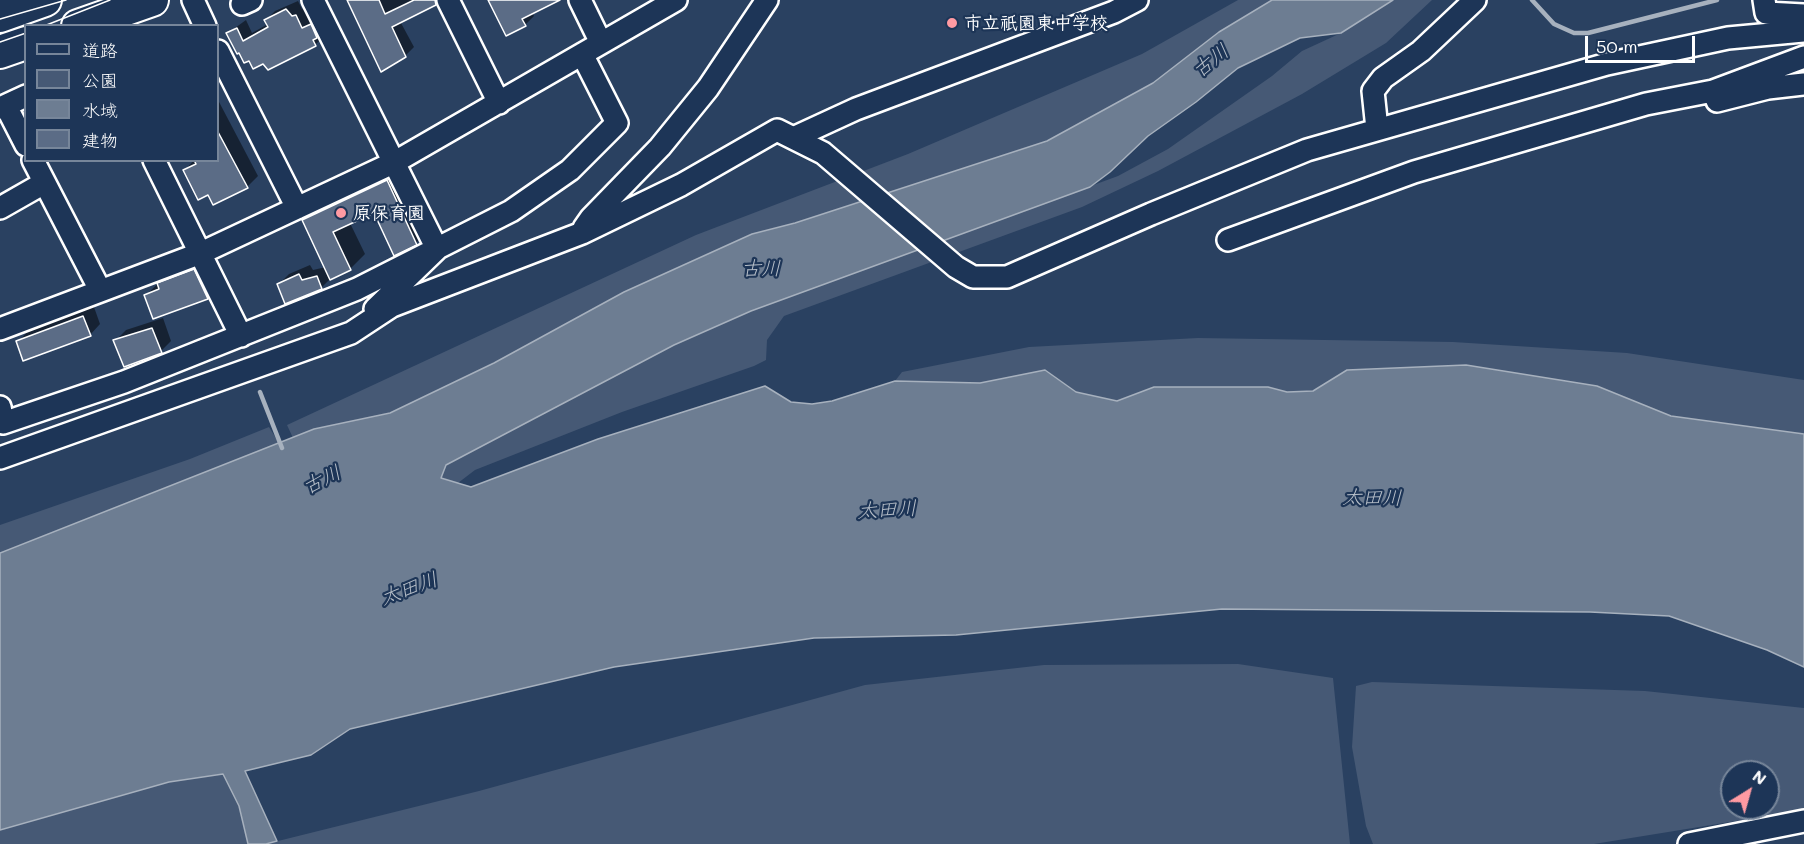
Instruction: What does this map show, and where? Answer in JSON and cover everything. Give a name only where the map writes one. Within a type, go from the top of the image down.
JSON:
[{"type":"highway","points":[[84,24],[152,0]]},
{"type":"highway","points":[[0,16],[35,1]]},
{"type":"highway","points":[[0,52],[24,45]]},
{"type":"street","points":[[193,0],[204,24]]},
{"type":"street","points":[[313,0],[437,249]]},
{"type":"street","points":[[448,0],[499,103]]},
{"type":"street","points":[[580,0],[601,43]]},
{"type":"street","points":[[0,329],[201,253],[395,162],[676,0]]},
{"type":"street","points":[[582,233],[591,218],[660,147],[708,88],[767,0]]},
{"type":"street","points":[[792,138],[856,109],[1114,12],[1137,0]]},
{"type":"street","points":[[1377,129],[1373,91],[1383,78],[1421,51],[1475,0]]},
{"type":"street","points":[[1764,0],[1766,13],[1804,15]]},
{"type":"street","points":[[0,458],[351,333],[392,306],[582,233],[681,185],[777,130],[824,153],[956,267],[972,277],[1007,277],[1151,214],[1307,150],[1606,64],[1728,38],[1804,31]]},
{"type":"street","points":[[219,53],[297,208]]},
{"type":"street","points":[[0,406],[3,423],[124,382],[357,289],[511,211],[570,170],[617,123],[582,54]]},
{"type":"street","points":[[1228,240],[1414,172],[1513,141],[1646,104],[1713,91],[1804,57]]},
{"type":"street","points":[[1713,91],[1713,98],[1718,102],[1768,88],[1804,84]]},
{"type":"street","points":[[24,86],[11,103],[24,139]]},
{"type":"street","points":[[34,162],[100,290]]},
{"type":"street","points":[[155,162],[241,336]]},
{"type":"street","points":[[0,208],[44,183]]},
{"type":"street","points":[[351,333],[437,249]]},
{"type":"street","points":[[1689,844],[1804,821]]},
{"type":"green space","points":[[1238,0],[1272,0],[1219,32],[1153,83],[1047,141],[795,223],[752,234],[624,292],[494,363],[390,413],[314,429],[293,438],[287,425],[696,235],[908,154],[1142,54]]},
{"type":"green space","points":[[1393,0],[1432,0],[1386,43],[1302,94],[1158,171],[1082,207],[784,316],[767,340],[766,360],[754,366],[622,412],[475,470],[458,483],[441,478],[446,465],[674,345],[751,311],[1118,176],[1168,149],[1272,76],[1302,51],[1341,33]]},
{"type":"green space","points":[[1198,338],[1453,342],[1627,353],[1804,380],[1804,434],[1671,416],[1597,386],[1347,370],[1313,391],[1287,392],[1268,387],[1154,387],[1117,401],[1076,392],[1045,370],[980,383],[895,381],[902,372],[1029,347]]},
{"type":"green space","points":[[269,427],[279,443],[0,553],[0,525],[190,459]]},
{"type":"green space","points":[[1238,664],[1333,678],[1350,844],[266,844],[479,791],[865,685],[1044,665]]},
{"type":"green space","points":[[1372,682],[1645,691],[1804,708],[1804,810],[1780,814],[1780,760],[1720,760],[1720,820],[1742,820],[1594,844],[1373,844],[1366,826],[1352,747],[1356,686]]},
{"type":"green space","points":[[224,774],[239,806],[248,844],[0,844],[0,830],[169,782]]},
{"type":"water","points":[[1272,0],[1393,0],[1341,33],[1300,38],[1238,68],[1196,102],[1148,136],[1110,172],[1090,187],[751,311],[674,345],[446,465],[441,478],[471,487],[598,439],[765,386],[791,402],[812,404],[832,401],[895,381],[980,383],[1045,370],[1076,392],[1117,401],[1154,387],[1268,387],[1287,392],[1313,391],[1347,370],[1466,365],[1597,386],[1671,416],[1804,434],[1804,667],[1767,650],[1669,616],[1590,612],[1222,609],[956,635],[814,638],[614,667],[350,729],[311,755],[245,771],[277,841],[266,844],[248,844],[239,806],[223,774],[169,782],[0,830],[0,553],[314,429],[390,413],[494,363],[624,292],[752,234],[795,223],[1047,141],[1153,83],[1219,32]]},
{"type":"building","points":[[347,0],[379,0],[385,14],[414,0],[435,0],[436,5],[392,27],[406,57],[381,72]]},
{"type":"building","points":[[488,0],[560,0],[522,19],[526,26],[506,36]]},
{"type":"building","points":[[286,9],[292,16],[296,15],[302,28],[311,24],[317,38],[313,40],[316,46],[268,70],[263,64],[253,69],[249,61],[244,63],[239,53],[237,54],[226,33],[237,28],[243,41],[268,27],[264,20]]},
{"type":"building","points":[[219,134],[248,188],[213,205],[208,195],[198,200],[183,170],[196,164],[195,162],[219,162]]},
{"type":"building","points":[[387,180],[417,245],[394,256],[374,213],[333,232],[351,270],[330,280],[302,220]]},
{"type":"building","points":[[194,269],[208,299],[153,319],[144,295],[159,289],[157,283]]},
{"type":"building","points":[[299,274],[302,280],[317,276],[322,289],[285,304],[277,284]]},
{"type":"building","points":[[83,316],[91,336],[23,361],[16,341]]},
{"type":"building","points":[[152,328],[162,353],[124,367],[113,340]]},
{"type":"waterway","points":[[1532,0],[1554,24],[1574,33],[1588,33],[1717,0]]},
{"type":"waterway","points":[[260,392],[282,448]]},
{"type":"tram line","points":[[0,19],[66,0]]},
{"type":"tram line","points":[[49,24],[110,0]]},
{"type":"tram line","points":[[0,42],[24,34]]},
{"type":"place","name":"市立祇園東中学校","points":[[952,23]]},
{"type":"place","name":"原保育園","points":[[341,213]]},
{"type":"water label","name":"古川","points":[[1211,61]]},
{"type":"water label","name":"古川","points":[[761,269]]},
{"type":"water label","name":"古川","points":[[322,480]]},
{"type":"water label","name":"太田川","points":[[1372,498]]},
{"type":"water label","name":"太田川","points":[[887,510]]},
{"type":"water label","name":"太田川","points":[[409,589]]}]
